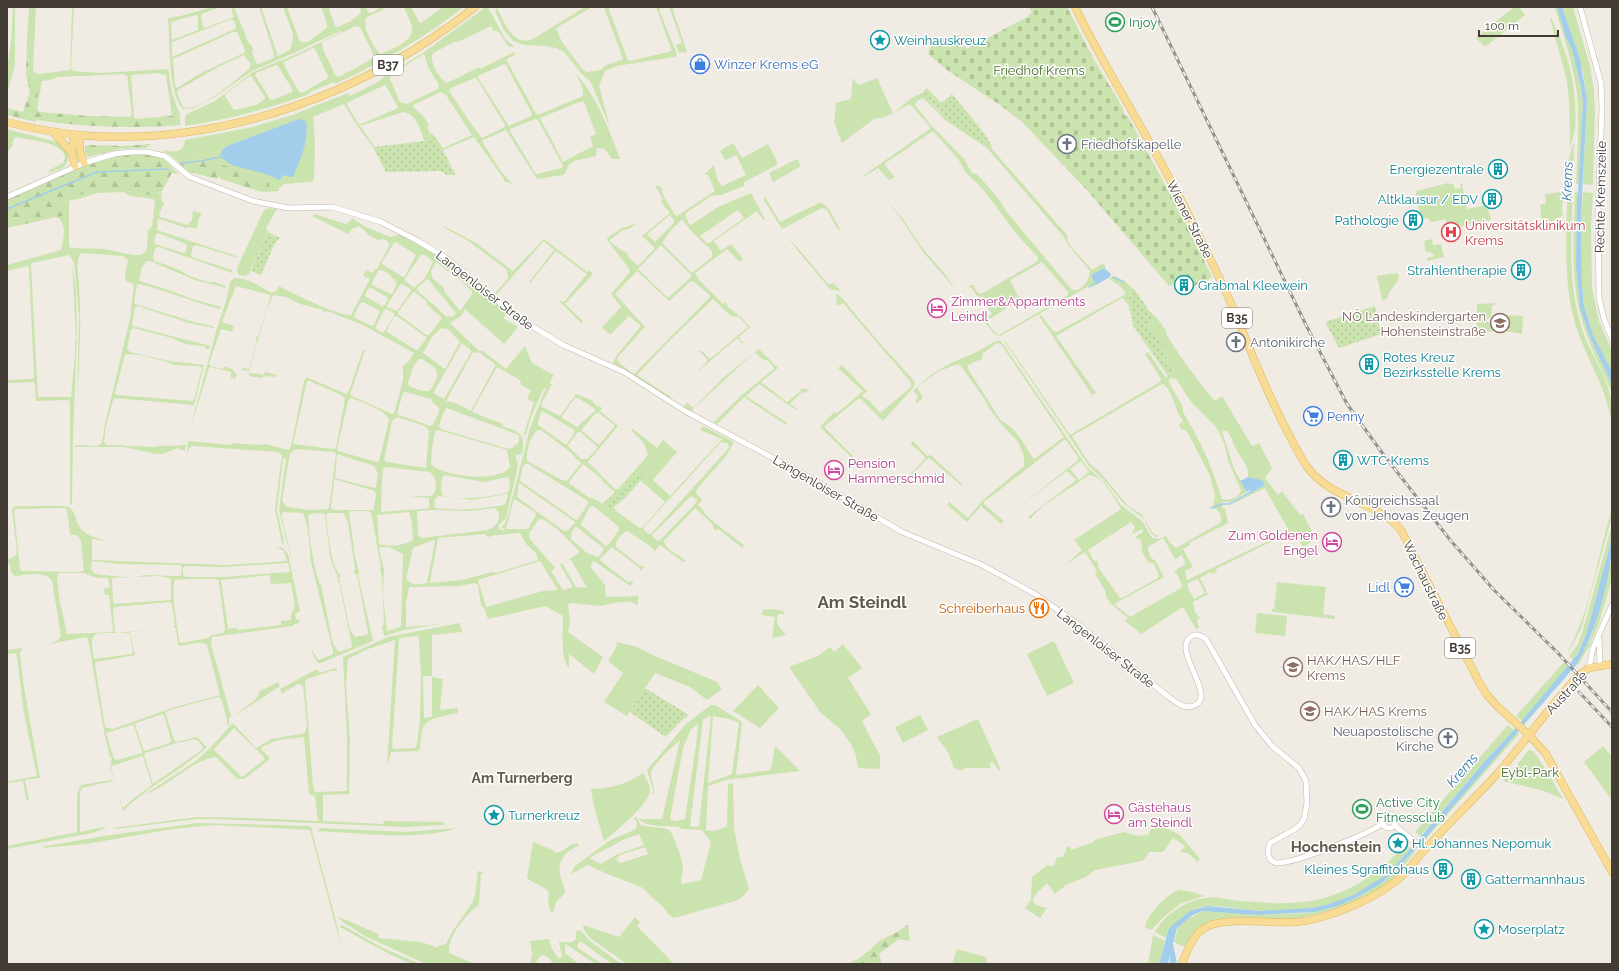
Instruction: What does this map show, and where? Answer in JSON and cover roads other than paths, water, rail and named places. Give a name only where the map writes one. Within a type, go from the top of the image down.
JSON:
[{"type":"main road","name":"B37","points":[[7,122],[53,132],[77,135],[123,137],[168,134],[233,123],[278,111],[332,92],[378,71],[425,43],[475,7]]},
{"type":"main road","name":"Wiener Straße","points":[[1075,7],[1100,56],[1144,131],[1191,219],[1236,316],[1267,392],[1302,459]]},
{"type":"main road","points":[[53,132],[72,154],[75,166]]},
{"type":"main road","points":[[72,154],[77,135]]},
{"type":"main road","points":[[77,135],[84,163]]},
{"type":"main road","name":"Wachaustraße","points":[[1302,459],[1312,473],[1327,487],[1380,512],[1401,530],[1408,541],[1446,620],[1479,682],[1491,700],[1529,735],[1546,754],[1612,872]]},
{"type":"main road","name":"Austraße","points":[[1182,964],[1192,942],[1202,929],[1207,926],[1232,922],[1296,922],[1321,918],[1379,893],[1393,884],[1406,873],[1423,847],[1488,783],[1577,677],[1590,668],[1612,664]]},
{"type":"street","name":"Rechte Kremszeile","points":[[1580,7],[1601,82],[1602,108],[1598,213],[1599,298],[1604,319],[1612,339]]},
{"type":"street","name":"Langenloiser Straße","points":[[7,197],[75,166],[110,155],[131,152],[154,153],[169,159],[187,175],[253,201],[288,208],[333,207],[381,222],[400,231],[446,258],[508,310],[541,332],[568,347],[624,372],[685,411],[805,475],[902,532],[982,565],[1035,594],[1079,625],[1182,706],[1193,706],[1198,704],[1201,699],[1201,692],[1186,650],[1186,643],[1193,635],[1201,636],[1210,644],[1255,725],[1272,746],[1299,768],[1306,780],[1307,803],[1304,819],[1295,829],[1270,843],[1268,852],[1273,862],[1277,863],[1296,859],[1351,839],[1382,824]]},
{"type":"street","points":[[1590,668],[1594,648],[1612,605]]},
{"type":"street","points":[[1600,636],[1600,666]]},
{"type":"street","points":[[1391,814],[1396,819],[1394,825],[1389,828],[1382,824],[1384,816],[1391,814]]},
{"type":"street","points":[[1394,825],[1423,847]]},
{"type":"water","name":"Krems","points":[[1557,7],[1562,7],[1580,59],[1587,100],[1581,216],[1582,286],[1584,306],[1593,335],[1612,372],[1612,385],[1590,337],[1580,308],[1576,266],[1577,198],[1583,103],[1581,87],[1572,50],[1565,35]]},
{"type":"water","points":[[299,119],[306,121],[307,128],[304,149],[293,177],[284,175],[279,180],[269,175],[232,165],[220,157],[222,150],[227,146]]},
{"type":"water","points":[[1104,268],[1111,274],[1110,277],[1096,285],[1091,275]]},
{"type":"water","points":[[1248,477],[1262,480],[1265,485],[1251,493],[1250,490],[1247,492],[1240,481]]},
{"type":"water","name":"Krems","points":[[1612,538],[1609,569],[1602,603],[1584,651],[1577,664],[1414,851],[1382,883],[1356,898],[1338,906],[1314,912],[1257,915],[1202,911],[1193,915],[1177,928],[1173,944],[1177,964],[1170,964],[1170,955],[1168,964],[1159,964],[1169,928],[1190,911],[1208,906],[1260,911],[1312,908],[1326,905],[1354,895],[1386,875],[1514,730],[1577,655],[1586,635]]},
{"type":"waterway","points":[[182,163],[220,157]]},
{"type":"waterway","points":[[7,209],[97,172],[168,169]]},
{"type":"waterway","points":[[1113,277],[1124,282]]},
{"type":"waterway","points":[[1089,287],[1095,283]]},
{"type":"waterway","points":[[1211,508],[1222,504],[1229,504],[1251,492]]},
{"type":"railway","points":[[1152,7],[1306,325],[1347,404],[1383,454],[1451,541],[1494,590],[1557,652],[1612,712]]},
{"type":"railway","points":[[1579,692],[1612,727]]},
{"type":"place","name":"Injoy","points":[[1115,22]]},
{"type":"place","name":"Weinhauskreuz","points":[[880,40]]},
{"type":"place","name":"Winzer Krems eG","points":[[700,64]]},
{"type":"place","name":"Friedhofskapelle","points":[[1067,144]]},
{"type":"place","name":"Energiezentrale","points":[[1498,169]]},
{"type":"place","name":"Altklausur / EDV","points":[[1492,199]]},
{"type":"place","name":"Pathologie","points":[[1413,220]]},
{"type":"place","name":"Universitätsklinikum Krems","points":[[1451,232]]},
{"type":"place","name":"Strahlentherapie","points":[[1521,270]]},
{"type":"place","name":"Grabmal Kleewein","points":[[1184,285]]},
{"type":"place","name":"Zimmer&Appartments Leindl","points":[[937,308]]},
{"type":"place","name":"NÖ Landeskindergarten Hohensteinstraße","points":[[1500,323]]},
{"type":"place","name":"Antonikirche","points":[[1236,342]]},
{"type":"place","name":"Rotes Kreuz Bezirksstelle Krems","points":[[1369,364]]},
{"type":"place","name":"Penny","points":[[1313,416]]},
{"type":"place","name":"WTC Krems","points":[[1343,460]]},
{"type":"place","name":"Pension Hammerschmid","points":[[834,470]]},
{"type":"place","name":"Königreichssaal von Jehovas Zeugen","points":[[1331,507]]},
{"type":"place","name":"Zum Goldenen Engel","points":[[1332,542]]},
{"type":"place","name":"Lidl","points":[[1404,587]]},
{"type":"place","name":"Schreiberhaus","points":[[1039,608]]},
{"type":"place","name":"HAK/HAS/HLF Krems","points":[[1293,667]]},
{"type":"place","name":"HAK/HAS Krems","points":[[1310,711]]},
{"type":"place","name":"Neuapostolische Kirche","points":[[1448,738]]},
{"type":"place","name":"Active City Fitnessclub","points":[[1362,809]]},
{"type":"place","name":"Gästehaus am Steindl","points":[[1114,814]]},
{"type":"place","name":"Turnerkreuz","points":[[494,815]]},
{"type":"place","name":"Hl. Johannes Nepomuk","points":[[1398,843]]},
{"type":"place","name":"Kleines Sgraffitohaus","points":[[1443,869]]},
{"type":"place","name":"Gattermannhaus","points":[[1471,879]]},
{"type":"place","name":"Moserplatz","points":[[1484,929]]},
{"type":"district","name":"Am Steindl","points":[[862,602]]},
{"type":"district","name":"Am Turnerberg","points":[[522,778]]},
{"type":"district","name":"Hochenstein","points":[[1336,847]]},
{"type":"park label","name":"Friedhof Krems","points":[[1039,70]]},
{"type":"park label","name":"Eybl-Park","points":[[1530,772]]}]
